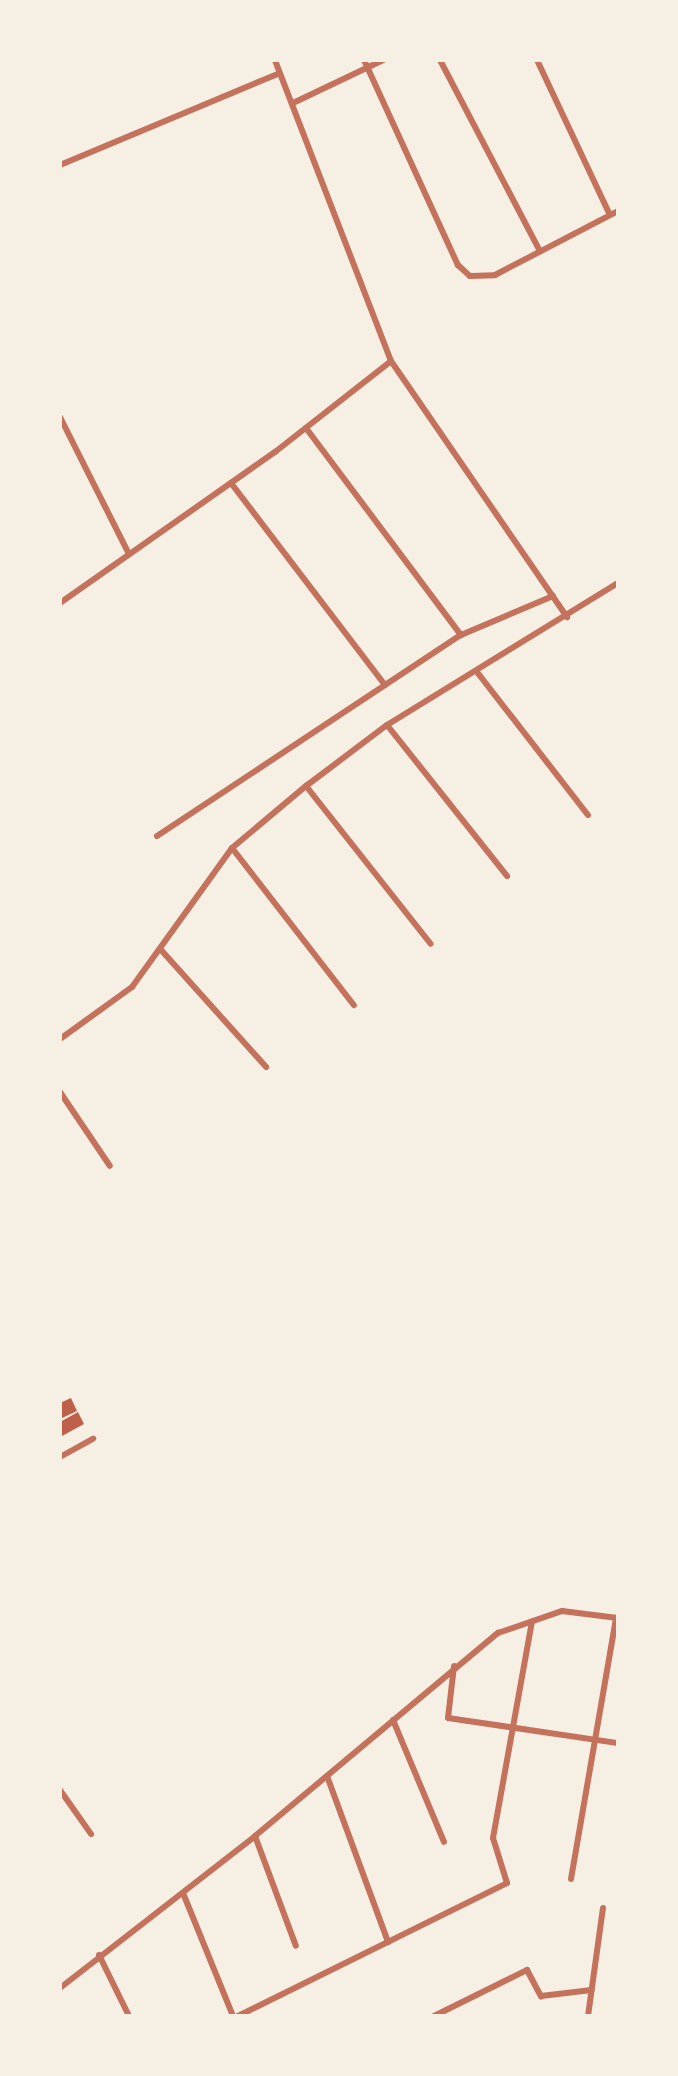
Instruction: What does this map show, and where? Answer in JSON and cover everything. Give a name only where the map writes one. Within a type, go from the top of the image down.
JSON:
[{"type":"street","points":[[275,60],[391,361],[564,614]]},
{"type":"street","points":[[364,60],[458,265],[470,276],[483,278],[618,211]]},
{"type":"street","points":[[293,103],[383,60]]},
{"type":"street","points":[[440,60],[540,251]]},
{"type":"street","points":[[537,60],[610,215]]},
{"type":"street","points":[[60,165],[280,73]]},
{"type":"street","points":[[60,603],[231,483],[391,361]]},
{"type":"street","points":[[60,417],[129,554]]},
{"type":"street","points":[[306,428],[461,635]]},
{"type":"street","points":[[231,483],[385,685]]},
{"type":"street","points":[[60,1039],[132,987],[162,951],[232,848],[306,786],[387,725],[618,583]]},
{"type":"street","points":[[157,836],[461,635],[555,599]]},
{"type":"street","points":[[477,672],[588,815]]},
{"type":"street","points":[[387,725],[507,876]]},
{"type":"street","points":[[306,786],[431,944]]},
{"type":"street","points":[[232,848],[354,1005]]},
{"type":"street","points":[[162,951],[266,1067]]},
{"type":"street","points":[[60,1092],[110,1166]]},
{"type":"street","points":[[60,1457],[93,1439]]},
{"type":"street","points":[[60,1988],[255,1836],[454,1665],[498,1633],[562,1611],[617,1618],[571,1879]]},
{"type":"street","points":[[183,1893],[235,2016],[507,1883],[493,1838],[532,1621]]},
{"type":"street","points":[[454,1665],[448,1718],[618,1743]]},
{"type":"street","points":[[393,1720],[444,1842]]},
{"type":"street","points":[[327,1776],[388,1942]]},
{"type":"street","points":[[60,1790],[91,1834]]},
{"type":"street","points":[[60,1805],[68,1800]]},
{"type":"street","points":[[255,1836],[296,1946]]},
{"type":"street","points":[[588,2016],[603,1908]]},
{"type":"street","points":[[99,1955],[129,2016]]},
{"type":"street","points":[[434,2016],[527,1970],[541,1996],[592,1990]]},
{"type":"building","points":[[71,1398],[77,1411],[60,1419],[60,1403]]},
{"type":"building","points":[[78,1412],[84,1424],[62,1436],[60,1422]]}]
